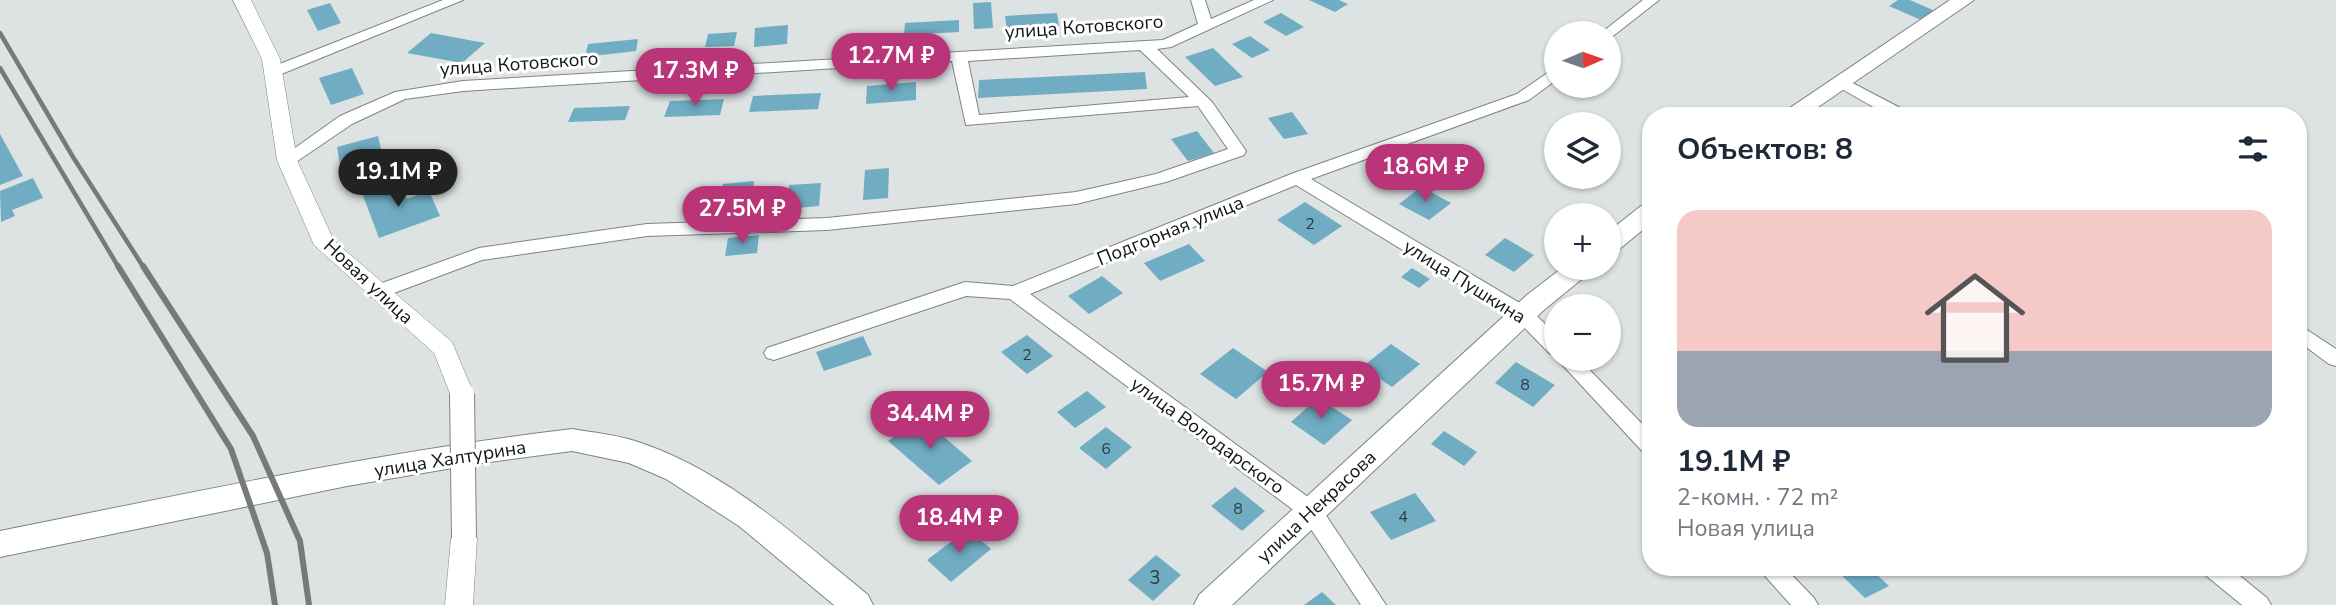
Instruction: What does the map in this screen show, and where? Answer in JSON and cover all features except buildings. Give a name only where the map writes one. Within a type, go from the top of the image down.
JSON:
[{"type":"main road","points":[[1803,107],[1964,0]]},
{"type":"main road","points":[[1621,235],[1642,218]]},
{"type":"main road","name":"улица Некрасова","points":[[1210,605],[1523,314],[1564,280]]},
{"type":"main road","name":"улица Халтурина","points":[[0,544],[360,472],[482,451],[572,440],[634,452],[676,471],[750,517],[857,605]]},
{"type":"street","name":"Новая улица","points":[[242,0],[271,59],[287,160],[325,245],[444,348],[462,394],[464,538],[459,605]]},
{"type":"street","points":[[273,72],[456,0]]},
{"type":"street","points":[[1198,0],[1206,27]]},
{"type":"street","name":"улица Котовского","points":[[287,160],[346,120],[401,95],[463,86],[1166,44],[1266,0]]},
{"type":"street","points":[[1621,23],[1652,0]]},
{"type":"street","points":[[378,292],[478,254],[647,230],[827,224],[1076,198],[1160,178],[1238,150],[1202,101],[1144,45]]},
{"type":"street","points":[[959,56],[972,121],[1202,101]]},
{"type":"street","name":"Подгорная улица","points":[[774,353],[965,289],[1015,293],[1297,178],[1523,97],[1544,81]]},
{"type":"street","points":[[1841,82],[1886,107]]},
{"type":"street","name":"улица Пушкина","points":[[1297,178],[1523,314],[1544,336]]},
{"type":"street","name":"улица Володарского","points":[[1015,293],[1311,511],[1374,605]]},
{"type":"street","points":[[2307,338],[2336,359]]},
{"type":"street","points":[[1579,371],[1642,437]]},
{"type":"street","points":[[1778,576],[1806,605]]},
{"type":"street","points":[[2223,576],[2259,605]]},
{"type":"railway","points":[[0,33],[73,157],[144,268]]},
{"type":"railway","points":[[0,68],[119,268]]},
{"type":"railway","points":[[118,266],[231,449],[267,553],[275,605]]},
{"type":"railway","points":[[143,266],[253,436],[300,541],[309,605]]}]
